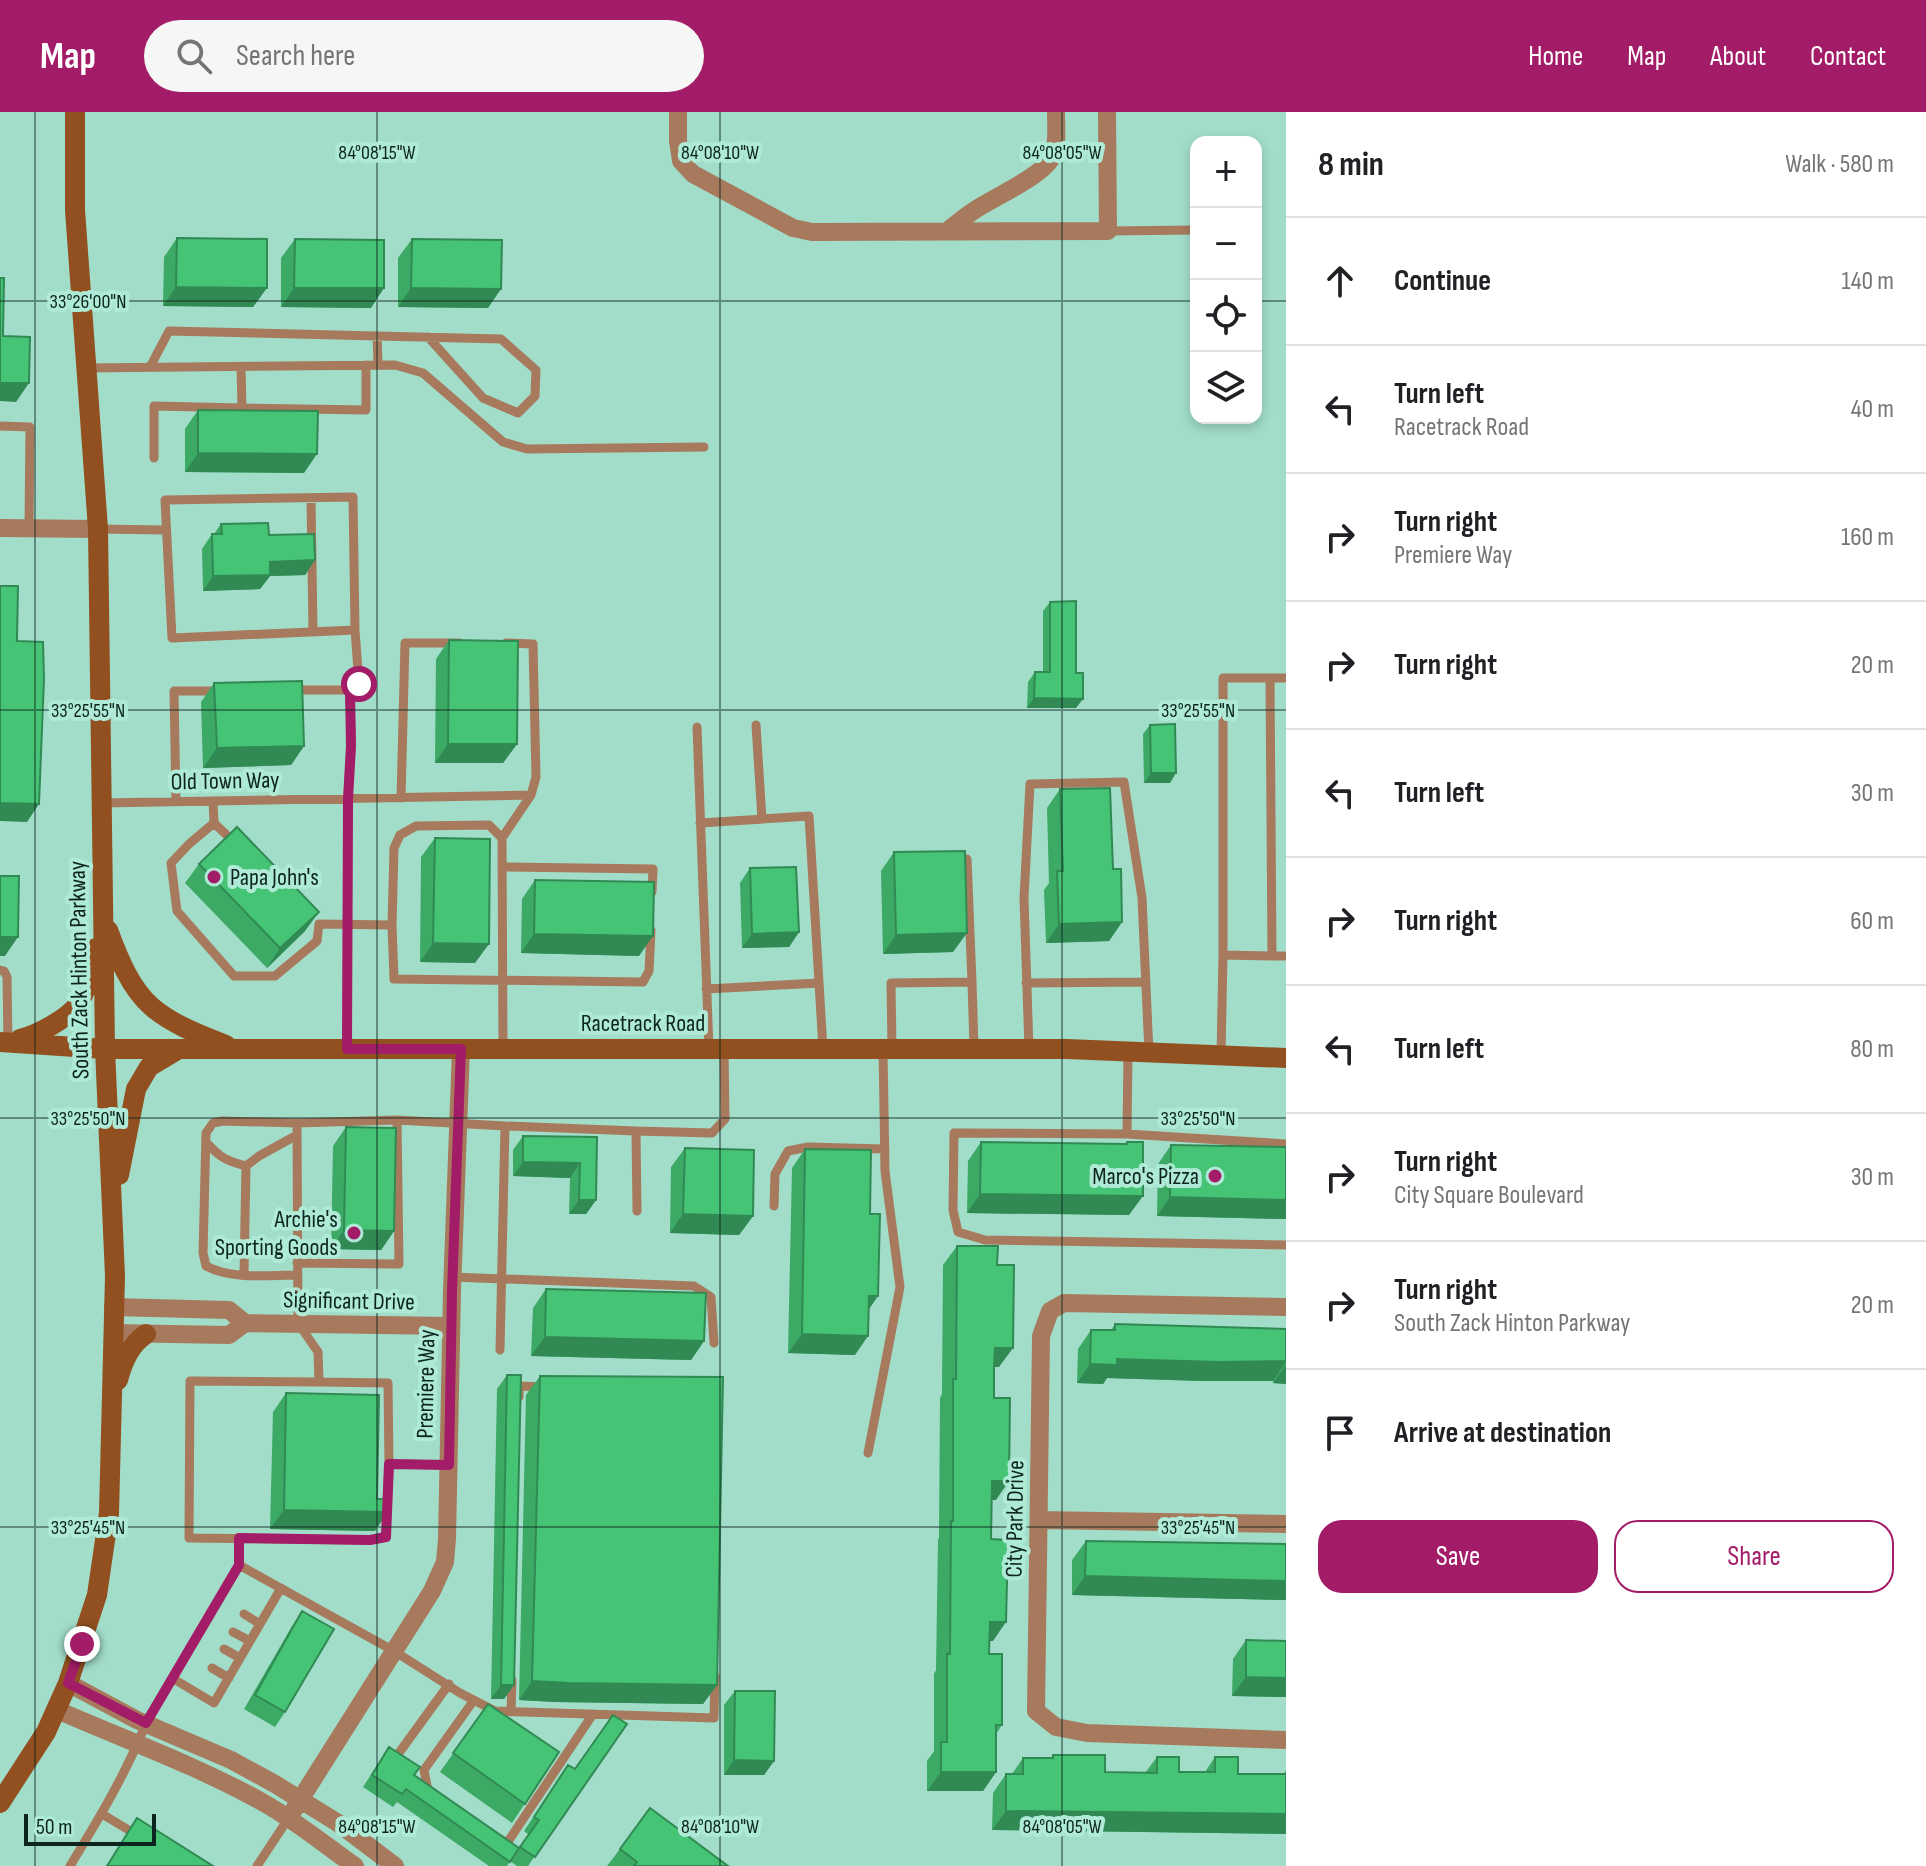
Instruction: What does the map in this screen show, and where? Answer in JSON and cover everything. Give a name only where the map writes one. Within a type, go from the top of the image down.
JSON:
[{"type":"main road","name":"South Zack Hinton Parkway","points":[[0,1803],[46,1732],[68,1683],[97,1595],[109,1513],[115,1276],[105,1049],[98,529],[75,210],[75,112]]},
{"type":"main road","points":[[4,1042],[34,1036],[78,1005],[90,976],[103,917]]},
{"type":"main road","points":[[103,917],[118,956],[134,985],[152,1006],[197,1033],[237,1049]]},
{"type":"main road","name":"Racetrack Road","points":[[4,1042],[105,1049],[1029,1049],[1286,1058]]},
{"type":"main road","points":[[112,1211],[136,1089],[149,1067],[181,1048]]},
{"type":"main road","points":[[112,1399],[123,1363],[136,1341],[146,1334]]},
{"type":"street","points":[[678,112],[681,161],[693,174],[793,228],[812,232],[1108,231],[1107,112]]},
{"type":"street","points":[[947,231],[1047,165],[1053,155],[1056,112]]},
{"type":"street","points":[[0,528],[98,529]]},
{"type":"street","name":"Premiere Way","points":[[288,1819],[432,1591],[445,1562],[461,1049]]},
{"type":"street","name":"City Park Drive","points":[[1286,1307],[1064,1303],[1050,1311],[1041,1336],[1036,1711],[1056,1727],[1087,1733],[1286,1740]]},
{"type":"street","name":"Significant Drive","points":[[113,1307],[229,1310],[245,1323]]},
{"type":"street","name":"Significant Drive","points":[[113,1333],[229,1335],[245,1323],[451,1326]]},
{"type":"street","points":[[1039,1520],[1286,1524]]},
{"type":"street","points":[[68,1683],[146,1723],[231,1760],[338,1823],[395,1866]]},
{"type":"street","points":[[57,1710],[201,1770],[264,1804],[355,1866]]},
{"type":"lane","points":[[1108,231],[1190,230]]},
{"type":"lane","points":[[150,367],[169,331],[428,337],[501,339],[536,370],[535,396],[518,413],[483,398],[428,337]]},
{"type":"lane","points":[[377,336],[378,364]]},
{"type":"lane","points":[[154,458],[154,406],[366,410],[366,365]]},
{"type":"lane","points":[[85,368],[395,365],[423,373],[503,442],[527,449],[704,447]]},
{"type":"lane","points":[[241,367],[242,408]]},
{"type":"lane","points":[[0,426],[30,427],[29,529]]},
{"type":"lane","points":[[286,690],[350,690],[359,684],[353,497],[165,500],[172,638],[355,630]]},
{"type":"lane","points":[[311,498],[313,632]]},
{"type":"lane","points":[[98,529],[165,530]]},
{"type":"lane","points":[[401,798],[405,643],[476,643]]},
{"type":"lane","points":[[490,643],[533,644],[536,777],[531,795],[502,838],[503,1049]]},
{"type":"lane","points":[[1221,1056],[1223,678],[1286,678]]},
{"type":"lane","points":[[1270,678],[1272,956]]},
{"type":"lane","points":[[176,801],[174,691],[238,690]]},
{"type":"lane","points":[[347,1049],[350,690]]},
{"type":"lane","points":[[756,725],[762,819]]},
{"type":"lane","points":[[297,1275],[244,1274],[215,1271],[206,1266],[203,1253],[206,1133],[213,1123],[397,1120],[712,1133],[725,1119],[706,989],[697,727]]},
{"type":"lane","points":[[1029,1049],[1024,898],[1030,784],[1124,782],[1142,898],[1146,982],[1127,1134]]},
{"type":"lane","name":"Old Town Way","points":[[102,803],[531,795]]},
{"type":"lane","points":[[213,801],[214,823],[246,853]]},
{"type":"lane","points":[[700,823],[809,816],[823,1049]]},
{"type":"lane","points":[[214,823],[171,863],[177,911],[234,976],[275,976],[317,941],[319,924]]},
{"type":"lane","points":[[502,838],[489,825],[416,826],[400,835],[394,848],[394,979],[643,982],[649,971],[651,913]]},
{"type":"lane","points":[[967,859],[974,1049]]},
{"type":"lane","points":[[503,867],[653,869],[652,898]]},
{"type":"lane","points":[[309,914],[319,924],[392,925]]},
{"type":"lane","points":[[1223,955],[1286,956]]},
{"type":"lane","points":[[3,974],[4,1042]]},
{"type":"lane","points":[[868,1453],[900,1287],[885,1171],[891,983],[972,982]]},
{"type":"lane","points":[[1026,983],[1146,982]]},
{"type":"lane","points":[[706,989],[819,983]]},
{"type":"lane","points":[[297,1263],[399,1264],[397,1120]]},
{"type":"lane","points":[[297,1123],[298,1323],[318,1352],[319,1382]]},
{"type":"lane","points":[[500,1350],[505,1126]]},
{"type":"lane","points":[[636,1131],[637,1211]]},
{"type":"lane","points":[[1286,1144],[1127,1134],[954,1133],[953,1210],[958,1232],[985,1240],[1286,1245]]},
{"type":"lane","points":[[246,1166],[297,1135]]},
{"type":"lane","points":[[206,1142],[226,1161],[246,1166]]},
{"type":"lane","points":[[774,1206],[775,1174],[788,1151],[808,1147],[885,1149]]},
{"type":"lane","points":[[244,1274],[246,1166]]},
{"type":"lane","points":[[452,1277],[694,1286],[711,1297],[714,1343]]},
{"type":"lane","points":[[190,1381],[319,1382],[388,1383],[386,1537],[370,1540],[189,1538],[190,1381]]},
{"type":"lane","points":[[519,1402],[519,1386],[550,1387]]},
{"type":"lane","points":[[389,1464],[449,1465]]},
{"type":"lane","points":[[70,1866],[102,1814],[146,1723],[172,1678],[191,1655],[223,1602],[239,1565],[244,1538]]},
{"type":"lane","points":[[239,1565],[495,1711],[714,1718],[715,1671]]},
{"type":"lane","points":[[172,1678],[214,1703],[281,1588]]},
{"type":"lane","points":[[244,1614],[260,1624]]},
{"type":"lane","points":[[233,1632],[250,1641]]},
{"type":"lane","points":[[224,1649],[240,1658]]},
{"type":"lane","points":[[511,1712],[512,1665]]},
{"type":"lane","points":[[212,1668],[229,1678]]},
{"type":"lane","points":[[396,1757],[449,1684]]},
{"type":"lane","points":[[442,1799],[428,1791],[424,1770],[474,1700]]},
{"type":"lane","points":[[494,1834],[507,1843],[593,1714]]},
{"type":"lane","points":[[102,1814],[151,1844]]},
{"type":"lane","points":[[257,1866],[288,1819]]},
{"type":"building","points":[[177,238],[267,239],[267,288],[176,287]]},
{"type":"building","points":[[295,239],[384,240],[384,288],[294,288]]},
{"type":"building","points":[[412,239],[502,240],[501,289],[411,288]]},
{"type":"building","points":[[0,278],[4,278],[3,336],[30,337],[29,383],[0,383]]},
{"type":"building","points":[[198,410],[318,411],[317,454],[198,453]]},
{"type":"building","points":[[268,523],[269,535],[314,534],[315,560],[270,562],[270,575],[213,576],[212,534],[222,534],[221,524]]},
{"type":"building","points":[[0,586],[18,586],[17,641],[43,642],[39,804],[0,803]]},
{"type":"building","points":[[1076,601],[1076,673],[1083,673],[1083,699],[1034,698],[1035,672],[1050,672],[1050,602]]},
{"type":"building","points":[[449,640],[518,641],[517,744],[448,744]]},
{"type":"building","points":[[302,681],[304,746],[217,748],[214,683]]},
{"type":"building","points":[[1175,724],[1176,773],[1151,773],[1150,725]]},
{"type":"building","points":[[1110,788],[1113,869],[1121,869],[1122,922],[1059,924],[1057,871],[1063,871],[1060,789]]},
{"type":"building","points":[[237,827],[319,912],[280,948],[199,864]]},
{"type":"building","points":[[435,838],[490,839],[489,944],[433,943]]},
{"type":"building","points":[[965,851],[967,933],[896,935],[894,852]]},
{"type":"building","points":[[796,867],[799,932],[752,934],[750,868]]},
{"type":"building","points":[[0,876],[19,876],[18,937],[0,937]]},
{"type":"building","points":[[535,880],[654,882],[653,936],[534,934]]},
{"type":"building","points":[[346,1127],[396,1128],[394,1231],[344,1230]]},
{"type":"building","points":[[523,1136],[597,1137],[596,1200],[579,1200],[580,1163],[523,1162]]},
{"type":"building","points":[[981,1142],[1143,1142],[1143,1196],[980,1194]]},
{"type":"building","points":[[1171,1145],[1286,1147],[1286,1200],[1170,1197]]},
{"type":"building","points":[[685,1148],[754,1150],[753,1216],[683,1214]]},
{"type":"building","points":[[805,1149],[871,1150],[870,1214],[880,1214],[878,1296],[869,1296],[868,1336],[802,1334]]},
{"type":"building","points":[[957,1246],[998,1246],[997,1265],[1014,1265],[1013,1348],[995,1348],[994,1367],[994,1398],[1010,1398],[1009,1481],[992,1481],[991,1539],[1008,1540],[1006,1622],[990,1622],[989,1654],[1002,1654],[1002,1725],[996,1725],[996,1772],[941,1772],[941,1742],[947,1742],[947,1654],[950,1654]]},
{"type":"building","points":[[546,1289],[706,1293],[704,1341],[545,1337]]},
{"type":"building","points":[[1115,1324],[1286,1329],[1286,1361],[1117,1359],[1117,1365],[1090,1364],[1091,1330],[1115,1330]]},
{"type":"building","points":[[507,1375],[521,1375],[514,1685],[501,1685]]},
{"type":"building","points":[[540,1376],[723,1377],[717,1685],[532,1681]]},
{"type":"building","points":[[286,1393],[379,1395],[377,1499],[388,1499],[388,1512],[284,1510]]},
{"type":"building","points":[[1086,1541],[1286,1544],[1286,1581],[1085,1576]]},
{"type":"building","points":[[302,1611],[334,1629],[285,1712],[255,1695]]},
{"type":"building","points":[[1246,1640],[1286,1641],[1286,1678],[1246,1677]]},
{"type":"building","points":[[735,1691],[775,1691],[774,1761],[734,1760]]},
{"type":"building","points":[[488,1704],[559,1752],[525,1804],[453,1753]]},
{"type":"building","points":[[613,1715],[627,1724],[535,1857],[520,1847],[539,1820],[534,1817],[568,1765],[575,1769]]},
{"type":"building","points":[[389,1747],[420,1767],[414,1775],[519,1848],[510,1862],[406,1789],[402,1794],[372,1775]]},
{"type":"building","points":[[1053,1755],[1105,1755],[1105,1772],[1157,1773],[1157,1757],[1179,1757],[1179,1772],[1215,1772],[1215,1757],[1238,1757],[1238,1774],[1286,1774],[1286,1814],[1006,1811],[1006,1774],[1023,1774],[1023,1758],[1053,1758]]},
{"type":"building","points":[[650,1808],[728,1866],[634,1866],[637,1862],[620,1849]]},
{"type":"building","points":[[137,1818],[213,1866],[107,1866]]},
{"type":"place","name":"Papa John's","points":[[214,877]]},
{"type":"place","name":"Marco's Pizza","points":[[1215,1176]]},
{"type":"place","name":"Archie's Sporting Goods","points":[[354,1233]]},
{"type":"route","points":[[82,1644],[68,1683],[146,1723],[239,1565],[239,1538],[370,1540],[386,1537],[389,1464],[449,1465],[461,1049],[347,1049],[350,690],[359,684]]}]
